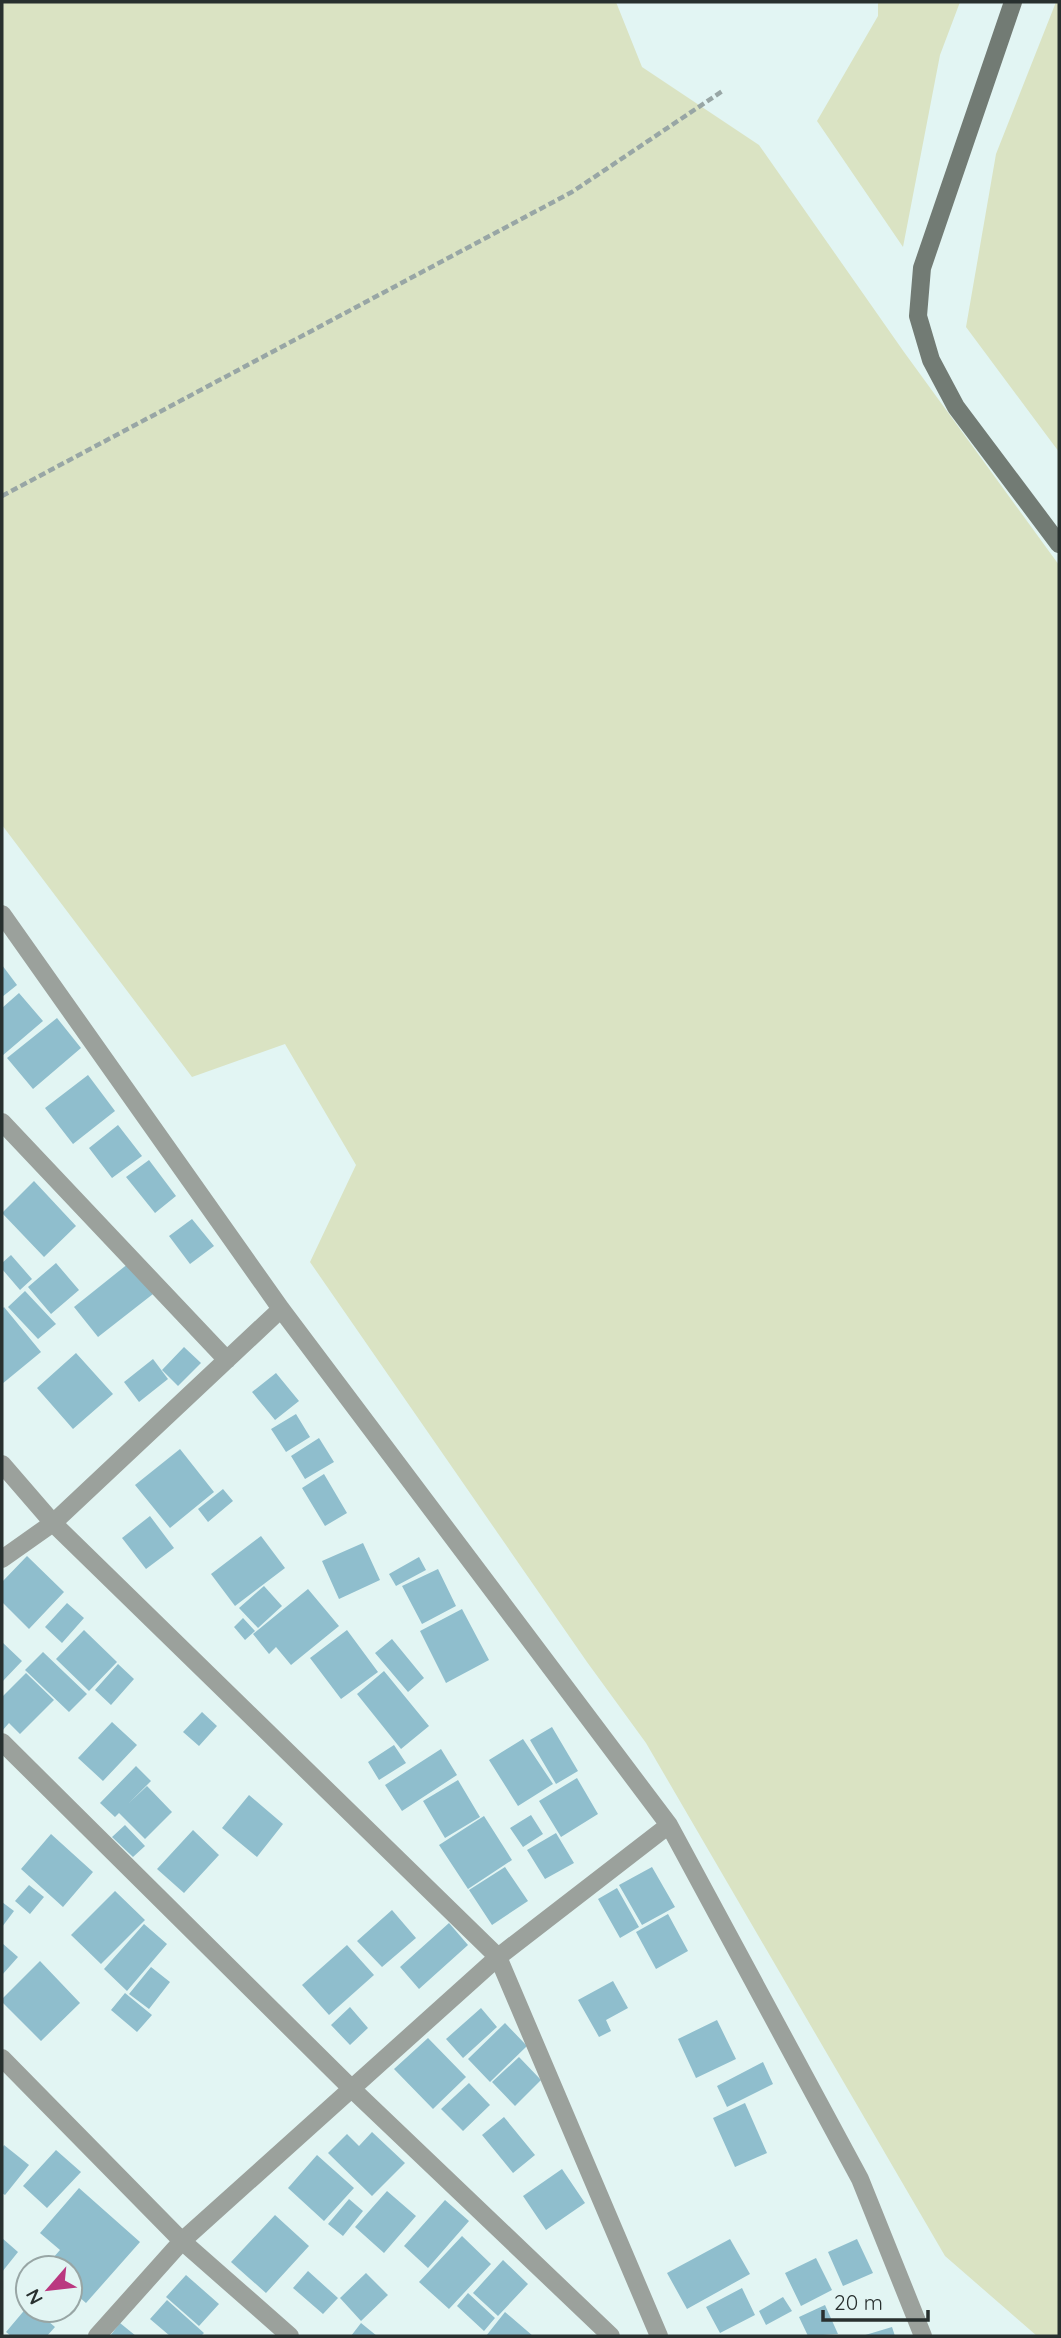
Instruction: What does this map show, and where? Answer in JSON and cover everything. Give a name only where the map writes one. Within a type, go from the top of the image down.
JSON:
[{"type":"main road","points":[[1013,2],[922,268],[918,316],[931,360],[956,407],[1059,544]]},
{"type":"street","points":[[2,914],[281,1309],[669,1825],[860,2179],[923,2336]]},
{"type":"street","points":[[2,1122],[227,1360]]},
{"type":"street","points":[[2,1559],[53,1523],[281,1309]]},
{"type":"street","points":[[2,1464],[53,1523],[498,1957],[659,2336]]},
{"type":"street","points":[[2,1742],[352,2089],[611,2336]]},
{"type":"street","points":[[97,2336],[182,2241],[498,1957],[669,1825]]},
{"type":"street","points":[[2,2058],[182,2241],[290,2336]]},
{"type":"path","points":[[2,496],[572,192],[724,90]]},
{"type":"green space","points":[[2,2],[616,2],[642,67],[759,145],[904,352],[1059,565],[1059,2336],[1037,2336],[945,2256],[646,1743],[310,1262],[356,1165],[285,1044],[192,1077],[2,825]]},
{"type":"green space","points":[[878,2],[960,2],[940,55],[903,247],[817,121],[878,16]]},
{"type":"green space","points":[[1056,2],[1059,2],[1059,452],[966,327],[996,154]]},
{"type":"building","points":[[2,965],[17,985],[2,997]]},
{"type":"building","points":[[19,993],[43,1021],[2,1056],[2,1008]]},
{"type":"building","points":[[57,1018],[81,1048],[33,1089],[7,1058]]},
{"type":"building","points":[[88,1075],[115,1111],[73,1144],[45,1108]]},
{"type":"building","points":[[118,1125],[142,1156],[112,1178],[89,1148]]},
{"type":"building","points":[[149,1160],[176,1196],[155,1213],[126,1177]]},
{"type":"building","points":[[34,1181],[76,1226],[44,1257],[2,1213]]},
{"type":"building","points":[[192,1219],[214,1246],[190,1264],[169,1236]]},
{"type":"building","points":[[11,1255],[32,1279],[20,1290],[2,1269],[2,1263]]},
{"type":"building","points":[[56,1263],[79,1290],[51,1314],[28,1287]]},
{"type":"building","points":[[129,1263],[153,1294],[98,1337],[74,1307]]},
{"type":"building","points":[[25,1291],[56,1324],[38,1339],[8,1307]]},
{"type":"building","points":[[4,1307],[41,1352],[2,1384],[2,1309]]},
{"type":"building","points":[[184,1347],[201,1363],[178,1386],[162,1370]]},
{"type":"building","points":[[76,1353],[113,1394],[73,1429],[37,1388]]},
{"type":"building","points":[[153,1359],[168,1379],[139,1402],[124,1382]]},
{"type":"building","points":[[276,1373],[299,1401],[275,1420],[252,1392]]},
{"type":"building","points":[[296,1414],[310,1437],[286,1452],[271,1429]]},
{"type":"building","points":[[319,1438],[334,1462],[305,1479],[291,1456]]},
{"type":"building","points":[[180,1449],[214,1492],[170,1528],[135,1485]]},
{"type":"building","points":[[324,1474],[347,1513],[325,1526],[302,1488]]},
{"type":"building","points":[[223,1489],[233,1501],[208,1522],[198,1509]]},
{"type":"building","points":[[150,1516],[174,1548],[146,1569],[122,1538]]},
{"type":"building","points":[[261,1536],[285,1568],[235,1606],[211,1574]]},
{"type":"building","points":[[363,1543],[380,1580],[339,1599],[322,1561]]},
{"type":"building","points":[[27,1556],[64,1592],[29,1629],[2,1602],[2,1582]]},
{"type":"building","points":[[419,1557],[426,1570],[396,1586],[389,1574]]},
{"type":"building","points":[[438,1569],[456,1606],[422,1624],[402,1586]]},
{"type":"building","points":[[264,1586],[282,1606],[258,1628],[239,1608]]},
{"type":"building","points":[[308,1589],[339,1626],[291,1665],[276,1647],[269,1654],[253,1634]]},
{"type":"building","points":[[67,1603],[84,1618],[62,1643],[45,1627]]},
{"type":"building","points":[[462,1609],[489,1660],[446,1683],[420,1631]]},
{"type":"building","points":[[243,1618],[255,1631],[245,1640],[234,1627]]},
{"type":"building","points":[[84,1630],[117,1662],[89,1691],[56,1659]]},
{"type":"building","points":[[347,1630],[378,1672],[341,1699],[310,1658]]},
{"type":"building","points":[[392,1639],[424,1678],[408,1692],[375,1653]]},
{"type":"building","points":[[2,1642],[22,1661],[2,1682]]},
{"type":"building","points":[[43,1652],[87,1694],[69,1712],[25,1670]]},
{"type":"building","points":[[118,1664],[134,1679],[111,1705],[95,1690]]},
{"type":"building","points":[[384,1671],[429,1726],[401,1749],[357,1694]]},
{"type":"building","points":[[26,1673],[54,1700],[20,1734],[9,1723],[2,1731],[2,1697]]},
{"type":"building","points":[[202,1712],[217,1726],[199,1746],[183,1732]]},
{"type":"building","points":[[112,1722],[137,1745],[103,1781],[78,1758]]},
{"type":"building","points":[[552,1727],[578,1771],[556,1784],[530,1740]]},
{"type":"building","points":[[523,1739],[553,1784],[518,1806],[489,1760]]},
{"type":"building","points":[[394,1745],[406,1763],[379,1780],[368,1762]]},
{"type":"building","points":[[441,1749],[457,1775],[402,1811],[385,1785]]},
{"type":"building","points":[[136,1766],[151,1781],[129,1803],[147,1786],[172,1812],[145,1839],[119,1813],[115,1817],[100,1803]]},
{"type":"building","points":[[577,1778],[598,1814],[561,1837],[539,1801]]},
{"type":"building","points":[[458,1780],[480,1817],[445,1838],[423,1801]]},
{"type":"building","points":[[249,1795],[283,1824],[257,1857],[222,1828]]},
{"type":"building","points":[[531,1815],[543,1834],[523,1847],[510,1828]]},
{"type":"building","points":[[484,1816],[512,1860],[468,1889],[439,1845]]},
{"type":"building","points":[[125,1825],[145,1846],[133,1857],[112,1837]]},
{"type":"building","points":[[193,1830],[219,1855],[184,1893],[157,1869]]},
{"type":"building","points":[[556,1833],[574,1863],[545,1879],[527,1850]]},
{"type":"building","points":[[51,1834],[93,1872],[63,1907],[21,1869]]},
{"type":"building","points":[[505,1867],[528,1901],[492,1925],[469,1890]]},
{"type":"building","points":[[652,1867],[675,1907],[642,1925],[619,1885]]},
{"type":"building","points":[[29,1885],[44,1897],[30,1914],[15,1901]]},
{"type":"building","points":[[617,1888],[639,1927],[620,1938],[598,1899]]},
{"type":"building","points":[[115,1891],[145,1920],[101,1964],[71,1935]]},
{"type":"building","points":[[2,1902],[14,1911],[2,1927]]},
{"type":"building","points":[[392,1910],[416,1938],[382,1967],[357,1941]]},
{"type":"building","points":[[668,1914],[688,1951],[656,1969],[636,1932]]},
{"type":"building","points":[[449,1923],[468,1945],[419,1989],[400,1967]]},
{"type":"building","points":[[144,1924],[167,1944],[127,1991],[104,1969]]},
{"type":"building","points":[[2,1943],[18,1957],[2,1975]]},
{"type":"building","points":[[347,1945],[374,1975],[329,2015],[302,1985]]},
{"type":"building","points":[[40,1961],[80,2003],[41,2041],[2,2002]]},
{"type":"building","points":[[151,1967],[170,1982],[149,2009],[129,1994]]},
{"type":"building","points":[[613,1981],[628,2008],[606,2020],[611,2031],[599,2037],[578,2000]]},
{"type":"building","points":[[125,1993],[152,2015],[137,2032],[111,2010]]},
{"type":"building","points":[[350,2007],[368,2028],[350,2045],[331,2025]]},
{"type":"building","points":[[481,2008],[497,2027],[463,2058],[446,2039]]},
{"type":"building","points":[[717,2020],[736,2059],[696,2078],[678,2039]]},
{"type":"building","points":[[505,2023],[527,2046],[490,2082],[468,2059]]},
{"type":"building","points":[[428,2038],[466,2077],[433,2109],[394,2069]]},
{"type":"building","points":[[519,2057],[541,2080],[515,2106],[492,2082]]},
{"type":"building","points":[[763,2062],[773,2084],[727,2107],[717,2086]]},
{"type":"building","points":[[469,2083],[490,2105],[463,2131],[441,2109]]},
{"type":"building","points":[[745,2103],[767,2153],[735,2167],[713,2118]]},
{"type":"building","points":[[504,2117],[535,2155],[513,2173],[482,2135]]},
{"type":"building","points":[[372,2132],[405,2163],[372,2196],[328,2153],[347,2134],[359,2146]]},
{"type":"building","points":[[4,2145],[29,2165],[5,2195],[2,2193]]},
{"type":"building","points":[[56,2150],[81,2172],[47,2208],[23,2186]]},
{"type":"building","points":[[317,2155],[354,2188],[324,2221],[288,2188]]},
{"type":"building","points":[[562,2169],[585,2203],[546,2230],[523,2196]]},
{"type":"building","points":[[79,2188],[140,2242],[86,2303],[84,2254],[56,2254],[60,2250],[40,2233]]},
{"type":"building","points":[[387,2191],[416,2216],[384,2253],[355,2227]]},
{"type":"building","points":[[349,2199],[363,2211],[343,2236],[328,2224]]},
{"type":"building","points":[[445,2200],[469,2221],[428,2268],[404,2246]]},
{"type":"building","points":[[275,2215],[309,2246],[266,2293],[231,2262]]},
{"type":"building","points":[[462,2236],[491,2264],[449,2309],[419,2282]]},
{"type":"building","points":[[2,2238],[18,2252],[2,2272]]},
{"type":"building","points":[[730,2239],[750,2274],[687,2309],[667,2273]]},
{"type":"building","points":[[857,2239],[873,2273],[843,2286],[828,2252]]},
{"type":"building","points":[[816,2258],[832,2290],[801,2306],[785,2273]]},
{"type":"building","points":[[503,2260],[528,2284],[498,2316],[473,2293]]},
{"type":"building","points":[[308,2271],[338,2298],[323,2314],[293,2288]]},
{"type":"building","points":[[366,2273],[388,2295],[361,2321],[340,2298]]},
{"type":"building","points":[[186,2275],[219,2304],[199,2326],[166,2297]]},
{"type":"building","points":[[742,2288],[755,2315],[720,2333],[706,2307]]},
{"type":"building","points":[[468,2293],[495,2318],[484,2331],[457,2306]]},
{"type":"building","points":[[783,2297],[792,2311],[766,2325],[759,2311]]},
{"type":"building","points":[[167,2300],[204,2333],[201,2336],[170,2336],[150,2319]]},
{"type":"building","points":[[825,2305],[838,2334],[808,2336],[799,2317]]},
{"type":"building","points":[[505,2312],[533,2336],[486,2336]]},
{"type":"building","points":[[14,2323],[51,2324],[55,2327],[47,2336],[11,2336],[6,2332]]},
{"type":"building","points":[[120,2323],[136,2336],[110,2336]]},
{"type":"building","points":[[361,2323],[377,2336],[351,2336]]},
{"type":"building","points":[[892,2327],[895,2336],[862,2336]]}]
